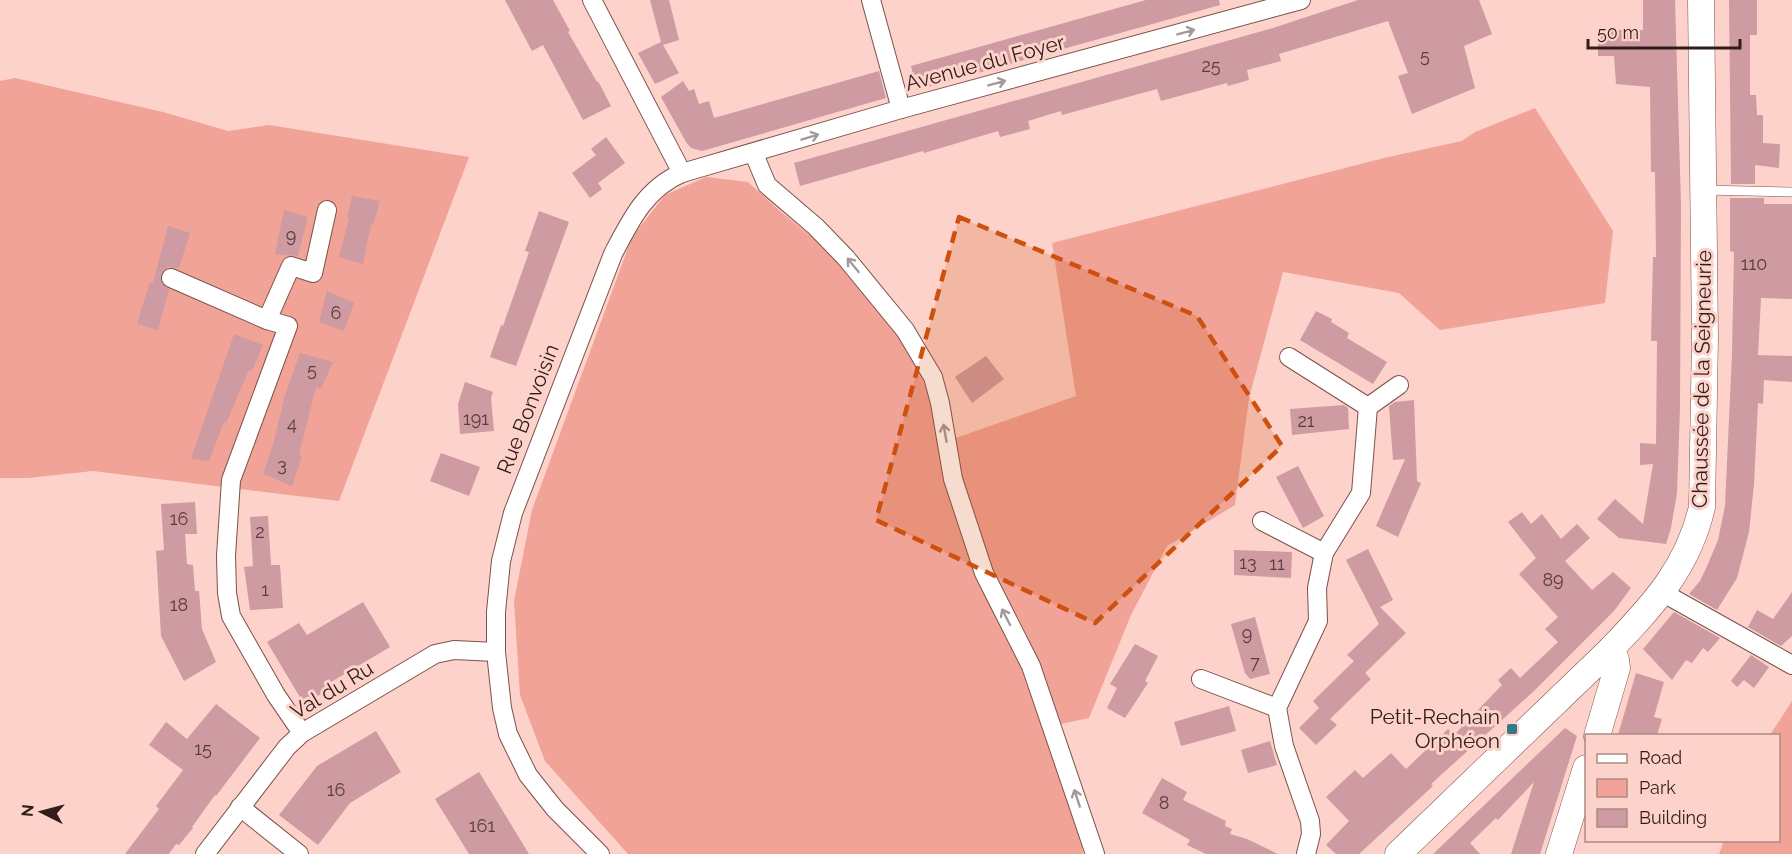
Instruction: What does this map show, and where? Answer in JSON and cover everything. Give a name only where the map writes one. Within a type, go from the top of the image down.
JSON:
[{"type":"main road","name":"Chaussée de la Seigneurie","points":[[1398,854],[1611,649],[1663,590],[1690,548],[1696,532],[1702,507],[1706,337],[1701,0]]},
{"type":"main road","points":[[1597,734],[1617,668],[1611,649]]},
{"type":"main road","points":[[1559,854],[1585,774]]},
{"type":"street","points":[[592,0],[682,173]]},
{"type":"street","points":[[872,0],[901,109]]},
{"type":"street","name":"Avenue du Foyer","points":[[682,173],[754,154],[901,109],[1301,0]]},
{"type":"street","points":[[754,154],[767,185],[816,227],[846,258],[905,330],[933,377],[940,403],[953,479],[984,573],[1031,666],[1095,854]]},
{"type":"street","name":"Rue Bonvoisin","points":[[600,854],[555,808],[528,775],[508,734],[502,708],[496,652],[496,612],[501,561],[513,513],[555,399],[613,254],[632,218],[648,196],[666,180],[682,173]]},
{"type":"street","points":[[267,320],[291,266],[313,273],[327,210]]},
{"type":"street","points":[[171,278],[267,320],[288,326],[231,480],[226,556],[227,593],[231,616],[276,695],[302,733]]},
{"type":"street","points":[[1289,357],[1368,407]]},
{"type":"street","points":[[1306,854],[1311,834],[1310,821],[1284,746],[1277,708],[1318,621],[1317,588],[1323,553],[1361,493],[1368,407],[1399,385]]},
{"type":"street","points":[[1262,521],[1323,553]]},
{"type":"street","points":[[1663,590],[1674,599],[1789,659]]},
{"type":"street","name":"Val du Ru","points":[[205,854],[287,747],[302,733],[435,654],[454,650],[496,652]]},
{"type":"street","points":[[1201,679],[1277,708]]},
{"type":"street","points":[[240,807],[298,854]]},
{"type":"lane","points":[[1704,190],[1792,192]]},
{"type":"highlighted area","points":[[959,217],[1197,316],[1282,446],[1095,623],[876,520]]},
{"type":"green space","points":[[15,78],[163,112],[228,131],[269,125],[469,157],[339,501],[93,471],[28,478],[0,478],[0,81]]},
{"type":"green space","points":[[1535,108],[1613,231],[1605,303],[1440,330],[1399,293],[1283,272],[1249,398],[1235,505],[1167,546],[1131,615],[1089,718],[1046,727],[1079,819],[1083,854],[628,854],[545,761],[520,695],[514,601],[532,510],[632,237],[665,195],[706,177],[748,182],[851,269],[913,355],[947,441],[1076,396],[1052,243],[1384,158],[1462,141],[1475,132]]},
{"type":"green space","points":[[1792,701],[1792,854],[1719,854],[1724,842],[1780,842],[1780,734],[1771,734]]},
{"type":"building","points":[[505,0],[553,0],[570,31],[568,32],[611,106],[583,120],[543,45],[532,51]]},
{"type":"building","points":[[650,0],[669,0],[679,40],[663,45],[679,73],[655,84],[638,53],[661,42]]},
{"type":"building","points":[[1146,0],[1219,0],[1220,5],[917,90],[911,66]]},
{"type":"building","points":[[1358,0],[1479,0],[1492,34],[1464,46],[1475,88],[1412,114],[1398,76],[1408,73],[1388,21],[1279,54],[1281,61],[1247,70],[1249,80],[1228,86],[1227,83],[1161,101],[1157,89],[1062,115],[1061,111],[1028,121],[1030,129],[1000,137],[998,131],[800,186],[794,163],[1273,28]]},
{"type":"building","points":[[1643,0],[1675,0],[1681,205],[1680,408],[1677,493],[1666,544],[1619,538],[1597,519],[1615,499],[1643,524],[1653,464],[1640,465],[1640,443],[1656,444],[1657,341],[1651,341],[1653,257],[1656,257],[1655,172],[1651,172],[1650,87],[1616,84],[1614,56],[1598,56],[1598,30],[1643,30]]},
{"type":"building","points":[[1729,0],[1757,0],[1757,35],[1750,35],[1750,95],[1756,95],[1757,115],[1763,115],[1763,143],[1780,144],[1779,168],[1755,165],[1755,184],[1731,184]]},
{"type":"building","points":[[879,71],[886,98],[702,151],[691,148],[686,142],[661,97],[683,81],[689,91],[694,89],[699,104],[709,101],[714,118]]},
{"type":"building","points":[[606,137],[625,163],[598,183],[602,189],[590,198],[572,173],[596,155],[591,149]]},
{"type":"building","points":[[352,196],[380,201],[373,225],[371,224],[363,264],[339,257]]},
{"type":"building","points":[[1730,198],[1764,198],[1764,204],[1792,204],[1792,299],[1761,298],[1758,355],[1792,356],[1792,382],[1764,380],[1763,404],[1758,403],[1749,532],[1737,578],[1717,610],[1689,594],[1700,581],[1718,540],[1725,506],[1734,252],[1730,251]]},
{"type":"building","points":[[284,210],[308,217],[298,256],[275,254]]},
{"type":"building","points":[[539,211],[569,222],[516,366],[490,357],[529,252],[525,251]]},
{"type":"building","points":[[168,226],[190,233],[179,268],[169,267],[161,274],[162,284],[169,290],[158,330],[137,324],[150,282],[153,283]]},
{"type":"building","points":[[327,291],[354,303],[344,331],[319,322]]},
{"type":"building","points":[[1316,311],[1332,319],[1331,322],[1349,333],[1347,338],[1387,362],[1373,384],[1300,340]]},
{"type":"building","points":[[234,334],[263,345],[252,371],[249,370],[226,423],[224,422],[209,461],[191,459]]},
{"type":"building","points":[[300,353],[333,362],[321,389],[316,387],[299,455],[302,456],[292,486],[263,474],[273,445],[285,395]]},
{"type":"building","points":[[986,356],[1004,379],[972,403],[955,377]]},
{"type":"building","points":[[465,382],[493,392],[491,398],[494,431],[460,434],[458,404]]},
{"type":"building","points":[[1414,400],[1417,481],[1421,483],[1398,537],[1376,526],[1405,459],[1393,460],[1389,406],[1395,402]]},
{"type":"building","points":[[1344,405],[1348,408],[1349,429],[1292,435],[1290,409]]},
{"type":"building","points":[[441,453],[480,467],[469,496],[430,481]]},
{"type":"building","points":[[1298,466],[1324,516],[1303,528],[1276,477]]},
{"type":"building","points":[[195,502],[197,534],[185,534],[187,564],[193,565],[195,591],[199,591],[202,629],[216,662],[184,681],[161,636],[156,551],[164,550],[161,504]]},
{"type":"building","points":[[1522,512],[1531,524],[1542,514],[1561,539],[1577,524],[1590,538],[1565,561],[1592,590],[1613,572],[1631,588],[1614,611],[1533,692],[1431,784],[1433,786],[1359,854],[1336,854],[1326,845],[1349,821],[1326,797],[1355,770],[1363,778],[1391,753],[1406,769],[1448,729],[1454,735],[1502,685],[1498,680],[1511,668],[1520,678],[1558,642],[1545,629],[1558,617],[1519,574],[1536,558],[1508,522]]},
{"type":"building","points":[[268,516],[271,565],[280,565],[283,608],[250,610],[244,567],[253,566],[250,517]]},
{"type":"building","points":[[1368,549],[1393,600],[1380,607],[1406,633],[1365,673],[1371,679],[1330,719],[1337,725],[1316,745],[1299,728],[1319,708],[1313,701],[1354,661],[1347,655],[1379,624],[1346,560]]},
{"type":"building","points":[[1234,550],[1292,552],[1291,578],[1234,575]]},
{"type":"building","points":[[1792,592],[1792,636],[1781,646],[1748,627],[1757,610],[1773,619]]},
{"type":"building","points":[[363,602],[390,647],[331,682],[333,687],[304,704],[267,642],[299,623],[307,635]]},
{"type":"building","points":[[1674,612],[1720,638],[1708,652],[1703,648],[1692,663],[1686,660],[1672,680],[1643,649]]},
{"type":"building","points":[[1255,617],[1270,674],[1250,679],[1245,673],[1231,624]]},
{"type":"building","points":[[1135,644],[1158,656],[1145,681],[1148,683],[1125,718],[1107,708],[1117,688],[1110,684]]},
{"type":"building","points":[[1751,655],[1769,667],[1754,688],[1744,680],[1737,687],[1731,681]]},
{"type":"building","points":[[1636,673],[1664,682],[1654,717],[1662,719],[1657,734],[1618,734]]},
{"type":"building","points":[[216,704],[260,738],[215,795],[193,828],[169,854],[125,854],[159,809],[156,806],[183,770],[149,745],[166,722],[187,739]]},
{"type":"building","points":[[1229,706],[1236,731],[1181,746],[1174,722]]},
{"type":"building","points":[[1565,728],[1577,736],[1540,854],[1511,854],[1534,782],[1498,820],[1496,818],[1470,843],[1480,854],[1433,854]]},
{"type":"building","points":[[376,731],[401,772],[350,803],[318,845],[279,815],[317,766]]},
{"type":"building","points":[[1270,741],[1277,765],[1248,773],[1241,750]]},
{"type":"building","points":[[479,772],[529,854],[469,854],[435,799]]},
{"type":"building","points":[[1162,778],[1187,792],[1183,800],[1226,821],[1225,826],[1232,829],[1230,834],[1247,839],[1278,854],[1206,854],[1187,845],[1190,840],[1142,813]]},
{"type":"place","name":"Petit-Rechain Orphéon","points":[[1512,729]]}]
